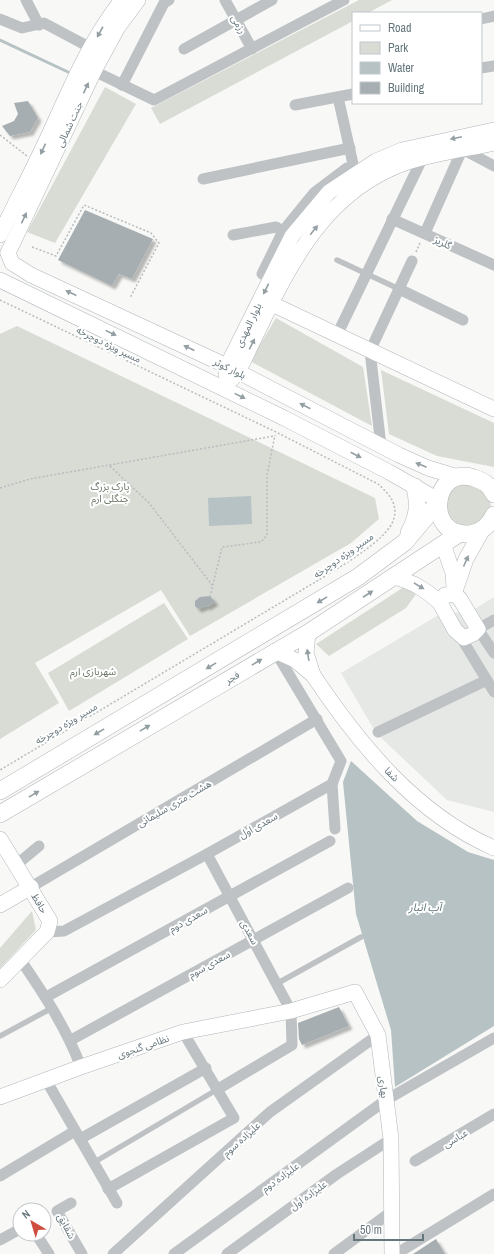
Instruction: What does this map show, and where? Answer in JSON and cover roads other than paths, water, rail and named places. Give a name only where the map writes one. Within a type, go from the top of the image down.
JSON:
[{"type":"main road","name":"جنت شمالی","points":[[0,235],[82,65],[108,18],[122,0]]},
{"type":"main road","name":"جنت شمالی","points":[[4,252],[94,71],[118,27],[138,0]]},
{"type":"main road","name":"بلوار المهدی","points":[[233,369],[272,304],[298,252],[312,232],[332,209],[379,167],[402,150],[494,130]]},
{"type":"main road","name":"بلوار المهدی","points":[[224,388],[288,234],[351,170],[408,162],[494,143]]},
{"type":"main road","name":"بلوار کوثر","points":[[4,252],[12,263],[31,274],[233,369],[381,446],[428,468],[458,477]]},
{"type":"main road","name":"بلوار کوثر","points":[[0,280],[284,418],[389,472],[438,502]]},
{"type":"main road","points":[[272,304],[494,409]]},
{"type":"main road","points":[[458,477],[468,476],[491,487]]},
{"type":"main road","name":"فجر","points":[[0,791],[332,594],[384,560],[405,542],[438,502],[445,486],[458,477]]},
{"type":"main road","points":[[405,542],[414,524],[418,504],[415,488]]},
{"type":"main road","points":[[438,502],[439,514],[443,523],[450,529],[460,533],[476,533],[491,522]]},
{"type":"main road","points":[[454,594],[466,559],[491,522]]},
{"type":"main road","name":"فجر","points":[[0,814],[275,651],[308,633],[460,533]]},
{"type":"main road","points":[[443,544],[453,573],[454,594]]},
{"type":"main road","points":[[394,577],[413,582],[422,587],[440,603],[443,612],[460,636],[464,638],[473,634],[478,629],[460,599],[454,594],[446,595],[440,603]]},
{"type":"main road","points":[[308,633],[306,653],[313,675]]},
{"type":"main road","points":[[275,651],[295,660],[313,675]]},
{"type":"main road","name":"شفا","points":[[313,675],[336,710],[369,750],[409,791],[445,820],[479,841],[494,848]]},
{"type":"main road","name":"حافظ","points":[[0,839],[50,920],[48,932]]},
{"type":"main road","points":[[0,905],[31,888]]},
{"type":"main road","points":[[0,980],[48,932]]},
{"type":"main road","name":"بهاری","points":[[291,1011],[355,992],[378,1035],[391,1139],[392,1254]]},
{"type":"main road","name":"نظامی گنجوی","points":[[0,1097],[183,1032],[291,1011]]},
{"type":"street","points":[[122,85],[164,2],[169,0]]},
{"type":"street","name":"رزمی","points":[[225,0],[252,49]]},
{"type":"street","points":[[184,49],[272,0]]},
{"type":"street","points":[[94,71],[154,100],[344,0]]},
{"type":"street","points":[[30,1],[39,24]]},
{"type":"street","points":[[482,19],[494,16]]},
{"type":"street","points":[[0,19],[22,28],[44,24],[91,48]]},
{"type":"street","points":[[482,68],[494,66]]},
{"type":"street","points":[[295,105],[352,94]]},
{"type":"street","points":[[338,97],[350,148],[351,170]]},
{"type":"street","points":[[203,180],[350,148]]},
{"type":"street","points":[[425,234],[463,150],[494,166]]},
{"type":"street","points":[[337,335],[422,159]]},
{"type":"street","name":"گلریز","points":[[392,219],[494,265]]},
{"type":"street","points":[[233,235],[276,227],[288,234],[262,274]]},
{"type":"street","points":[[381,446],[370,351],[412,261]]},
{"type":"street","points":[[399,288],[464,320]]},
{"type":"street","points":[[494,620],[478,629],[494,653]]},
{"type":"street","points":[[460,636],[494,692]]},
{"type":"street","points":[[275,651],[341,761],[332,784],[334,829]]},
{"type":"street","points":[[378,732],[487,680]]},
{"type":"street","name":"هشت متری سلیمانی","points":[[31,888],[317,719]]},
{"type":"street","name":"سعدی اول","points":[[48,932],[64,931],[208,854],[332,784]]},
{"type":"street","name":"سعدی دوم","points":[[46,997],[330,841]]},
{"type":"street","points":[[16,865],[39,846]]},
{"type":"street","name":"سعدی","points":[[208,854],[278,983],[291,1011]]},
{"type":"street","name":"سعدی سوم","points":[[71,1040],[348,888]]},
{"type":"street","points":[[20,959],[46,997],[71,1040],[81,1067]]},
{"type":"street","points":[[218,1089],[292,1045],[291,1011]]},
{"type":"street","points":[[108,1189],[234,1118],[206,1068],[183,1032]]},
{"type":"street","name":"علیزاده سوم","points":[[115,1253],[270,1112],[378,1035]]},
{"type":"street","name":"علیزاده دوم","points":[[174,1254],[386,1100],[494,1038]]},
{"type":"street","points":[[0,1176],[206,1068]]},
{"type":"street","points":[[46,1080],[117,1203]]},
{"type":"street","name":"عباسی","points":[[415,1161],[494,1114]]},
{"type":"street","name":"علیزاده اول","points":[[227,1254],[337,1174],[391,1139]]},
{"type":"street","points":[[396,1254],[494,1194]]},
{"type":"street","name":"شقایق","points":[[71,1203],[57,1211],[82,1254]]},
{"type":"street","points":[[334,1254],[392,1212]]},
{"type":"street","points":[[0,1240],[12,1233]]},
{"type":"street","points":[[41,1242],[49,1254]]},
{"type":"lane","points":[[337,260],[399,288]]},
{"type":"lane","points":[[278,983],[361,937]]},
{"type":"lane","points":[[0,1036],[52,1008]]},
{"type":"lane","points":[[93,1163],[218,1089]]},
{"type":"water","points":[[251,496],[252,524],[209,526],[208,498]]},
{"type":"water","name":"آب انبار","points":[[351,761],[417,821],[468,852],[494,860],[494,1026],[395,1087],[391,1030],[356,914],[343,782]]},
{"type":"waterway","points":[[0,40],[68,72]]},
{"type":"park label","name":"پارک بزرگ جنگلی ارم","points":[[110,492]]},
{"type":"park label","name":"شهربازی ارم","points":[[93,671]]}]
